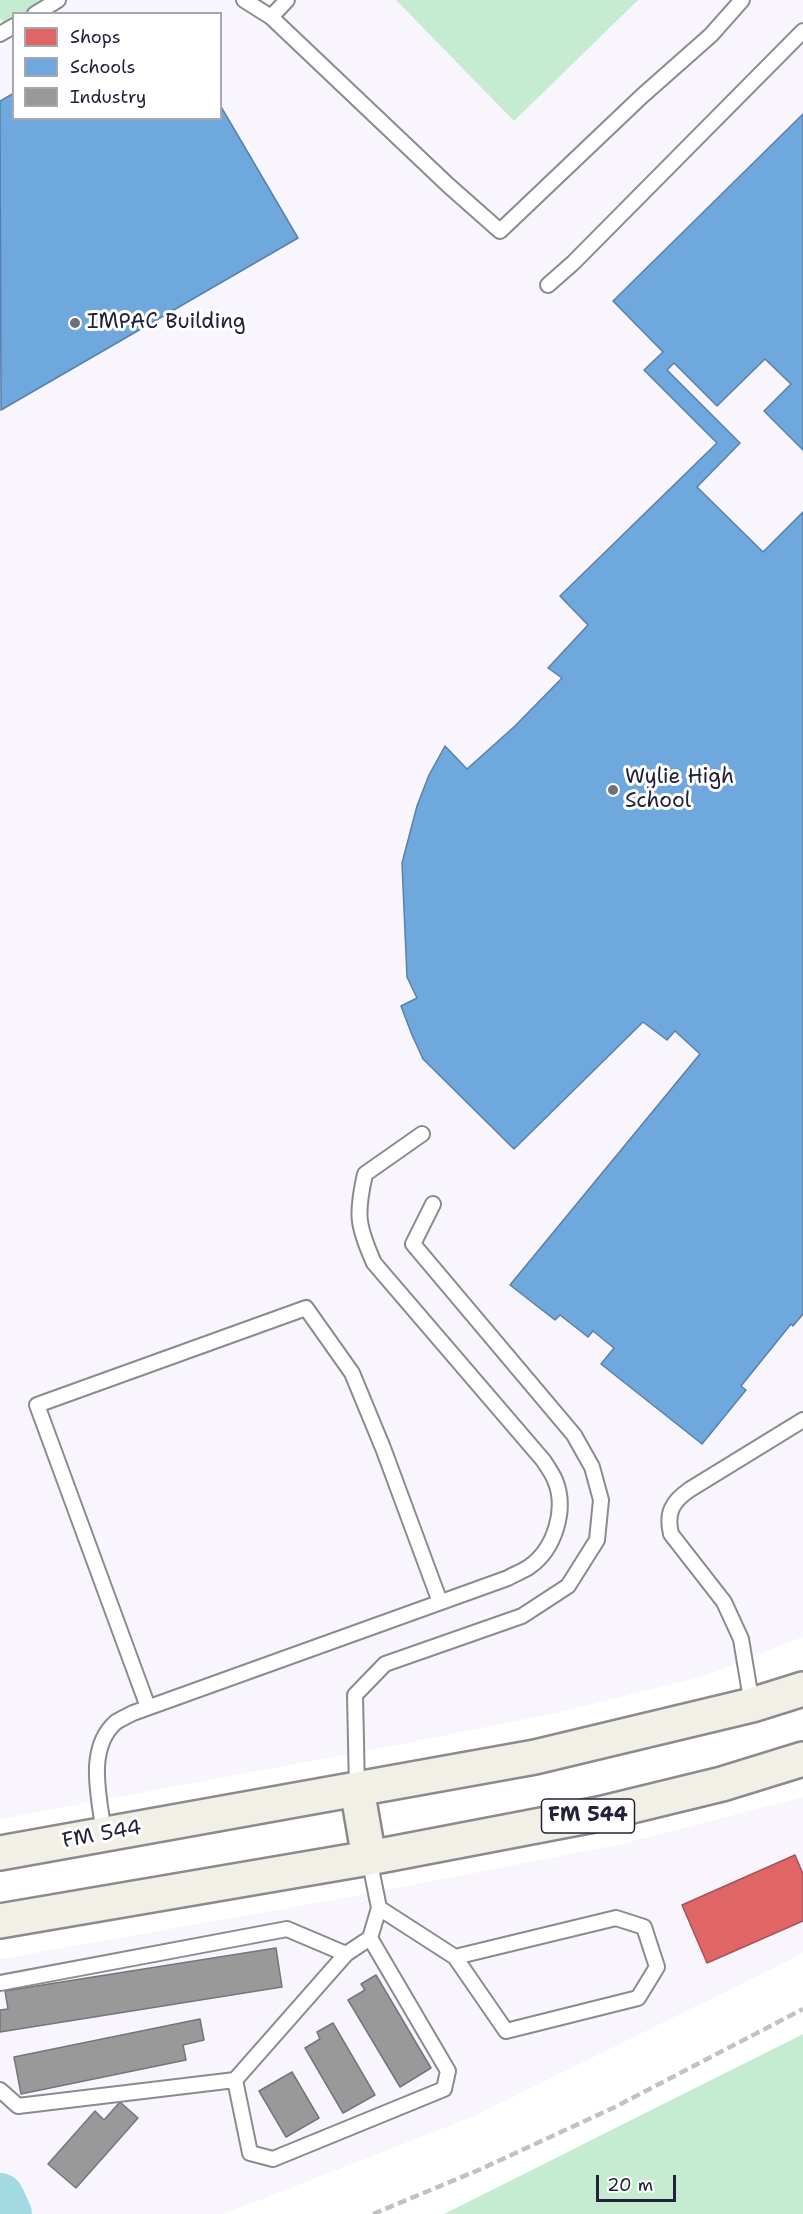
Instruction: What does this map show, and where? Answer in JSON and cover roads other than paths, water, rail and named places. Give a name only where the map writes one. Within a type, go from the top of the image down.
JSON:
[{"type":"main road","name":"FM 544","points":[[0,1853],[536,1757],[752,1704],[803,1689]]},
{"type":"main road","name":"FM 544","points":[[0,1922],[369,1858],[599,1814],[722,1784],[803,1759]]},
{"type":"main road","points":[[357,1789],[369,1858]]},
{"type":"lane","points":[[38,12],[58,0]]},
{"type":"lane","points":[[244,0],[272,17],[448,185],[500,231],[642,96],[711,35],[742,0]]},
{"type":"lane","points":[[272,17],[287,0]]},
{"type":"lane","points":[[548,285],[573,263],[803,31]]},
{"type":"lane","points":[[104,1834],[97,1756],[104,1738],[116,1723],[148,1707],[508,1578],[530,1567],[547,1550],[557,1528],[560,1504],[555,1480],[543,1460],[374,1263],[361,1235],[358,1204],[365,1174],[422,1134]]},
{"type":"lane","points":[[357,1789],[355,1695],[386,1664],[522,1616],[568,1586],[597,1540],[601,1500],[592,1467],[574,1435],[413,1244],[433,1204]]},
{"type":"lane","points":[[148,1707],[37,1405],[306,1308],[352,1373],[383,1448],[440,1602]]},
{"type":"lane","points":[[752,1704],[741,1639],[724,1602],[671,1534],[670,1510],[673,1502],[689,1490],[803,1420]]},
{"type":"lane","points":[[0,2090],[18,2106],[235,2080],[346,1954],[370,1938],[378,1908],[369,1858]]},
{"type":"lane","points":[[378,1908],[455,1957],[506,2031],[638,1998],[657,1967],[644,1927],[616,1918],[455,1957]]},
{"type":"lane","points":[[0,1983],[287,1929],[346,1954]]},
{"type":"lane","points":[[235,2080],[250,2153],[273,2158],[444,2089],[448,2071],[370,1938]]},
{"type":"waterway","points":[[0,2197],[8,2214]]},
{"type":"railway","points":[[373,2214],[481,2169],[615,2107],[803,2009]]},
{"type":"place","name":"IMPAC Building","points":[[75,323]]},
{"type":"place","name":"Wylie High School","points":[[613,790]]}]
